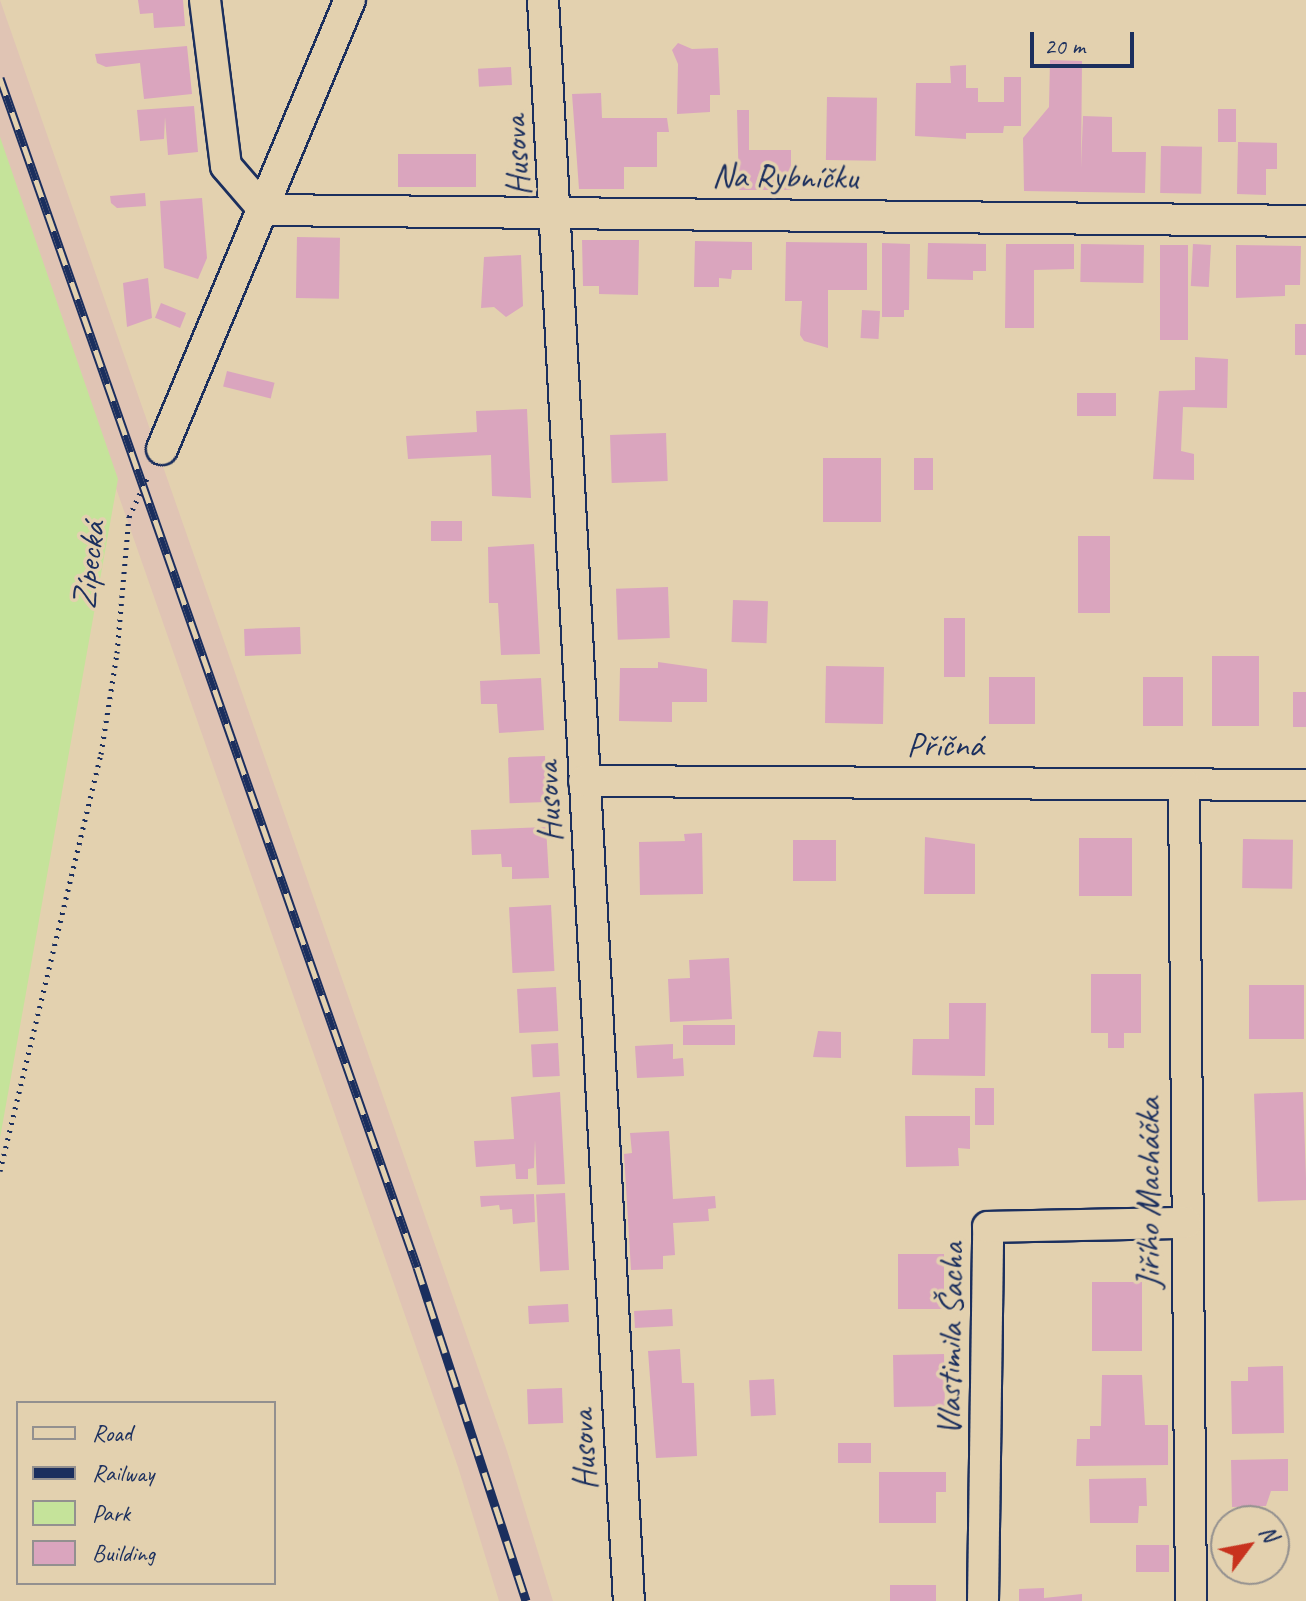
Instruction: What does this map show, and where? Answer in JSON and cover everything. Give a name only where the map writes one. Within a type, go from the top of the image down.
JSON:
[{"type":"street","points":[[205,0],[226,166],[264,210]]},
{"type":"street","points":[[162,449],[350,0]]},
{"type":"street","name":"Husova","points":[[543,0],[558,211],[584,781],[629,1601]]},
{"type":"street","name":"Na Rybníčku","points":[[264,210],[1306,221]]},
{"type":"street","name":"Příčná","points":[[584,781],[1306,785]]},
{"type":"street","name":"Jiřího Macháčka","points":[[1184,784],[1191,1601]]},
{"type":"street","name":"Vlastimila Šacha","points":[[983,1601],[988,1227],[1186,1223]]},
{"type":"path","name":"Zípecká","points":[[0,1171],[101,754],[117,653],[129,517],[162,449]]},
{"type":"shaded area","points":[[0,0],[507,1451],[553,1601],[499,1601],[458,1467],[0,156]]},
{"type":"green space","points":[[0,137],[118,479],[0,1138]]},
{"type":"building","points":[[138,0],[183,0],[185,26],[154,28],[153,13],[140,14]]},
{"type":"building","points":[[678,43],[692,49],[718,48],[720,95],[710,95],[710,112],[677,114],[678,64],[672,50]]},
{"type":"building","points":[[187,46],[192,94],[144,99],[140,63],[106,67],[97,63],[95,54]]},
{"type":"building","points":[[1050,60],[1082,61],[1081,168],[1083,116],[1112,117],[1112,152],[1146,152],[1145,193],[1024,191],[1023,138],[1049,107]]},
{"type":"building","points":[[966,65],[966,88],[978,88],[978,102],[1004,102],[1004,77],[1021,77],[1021,126],[1004,126],[1003,133],[966,133],[966,139],[915,136],[916,83],[951,83],[950,66]]},
{"type":"building","points":[[511,67],[512,85],[479,87],[478,69]]},
{"type":"building","points":[[601,93],[602,118],[667,118],[669,132],[657,132],[657,167],[624,167],[624,189],[579,189],[572,94]]},
{"type":"building","points":[[827,97],[877,98],[876,161],[826,160]]},
{"type":"building","points":[[194,106],[198,152],[168,155],[165,117],[164,139],[140,141],[137,110]]},
{"type":"building","points":[[1218,109],[1236,109],[1236,142],[1218,142]]},
{"type":"building","points":[[737,110],[749,110],[749,150],[791,150],[791,190],[739,190]]},
{"type":"building","points":[[1238,142],[1277,143],[1277,169],[1266,169],[1266,195],[1237,194]]},
{"type":"building","points":[[1161,146],[1202,147],[1201,194],[1160,193]]},
{"type":"building","points":[[398,154],[476,154],[476,187],[398,187]]},
{"type":"building","points":[[145,193],[146,206],[117,208],[111,203],[110,196]]},
{"type":"building","points":[[202,198],[207,258],[198,279],[164,268],[160,201]]},
{"type":"building","points":[[297,237],[340,238],[339,299],[296,298]]},
{"type":"building","points":[[582,240],[639,240],[638,295],[599,294],[599,286],[583,286]]},
{"type":"building","points":[[695,241],[752,242],[752,270],[732,270],[731,279],[719,278],[719,287],[694,287]]},
{"type":"building","points":[[786,242],[867,243],[867,290],[828,290],[828,348],[804,341],[800,335],[802,301],[785,301]]},
{"type":"building","points":[[882,243],[910,244],[909,310],[904,310],[904,317],[882,317]]},
{"type":"building","points":[[928,243],[986,244],[986,271],[973,271],[973,280],[927,279]]},
{"type":"building","points":[[1006,244],[1074,244],[1074,269],[1034,270],[1034,328],[1005,328]]},
{"type":"building","points":[[1081,244],[1144,245],[1143,283],[1080,282]]},
{"type":"building","points":[[1193,244],[1211,245],[1209,287],[1191,286]]},
{"type":"building","points":[[1160,245],[1188,245],[1188,340],[1160,340]]},
{"type":"building","points":[[1236,245],[1301,246],[1300,285],[1285,285],[1285,296],[1236,298]]},
{"type":"building","points":[[521,255],[523,306],[506,317],[494,307],[481,308],[484,257]]},
{"type":"building","points":[[148,278],[152,318],[127,327],[123,283]]},
{"type":"building","points":[[161,303],[186,313],[180,328],[155,318]]},
{"type":"building","points":[[862,310],[880,311],[879,339],[861,338]]},
{"type":"building","points":[[1295,324],[1306,324],[1306,355],[1295,355]]},
{"type":"building","points":[[1195,357],[1228,359],[1227,408],[1183,407],[1181,451],[1194,454],[1194,480],[1153,479],[1159,391],[1195,390]]},
{"type":"building","points":[[227,371],[275,383],[271,398],[223,387]]},
{"type":"building","points":[[1077,393],[1116,393],[1116,416],[1077,416]]},
{"type":"building","points":[[527,409],[531,498],[492,496],[491,455],[408,459],[406,436],[477,432],[476,411]]},
{"type":"building","points":[[666,433],[668,481],[612,483],[610,435]]},
{"type":"building","points":[[823,458],[881,458],[881,522],[823,522]]},
{"type":"building","points":[[914,458],[933,458],[933,490],[914,490]]},
{"type":"building","points":[[431,521],[462,521],[462,541],[431,541]]},
{"type":"building","points":[[1078,536],[1110,536],[1110,613],[1078,613]]},
{"type":"building","points":[[534,544],[540,654],[501,655],[498,603],[489,603],[488,547]]},
{"type":"building","points":[[668,587],[670,638],[618,640],[616,589]]},
{"type":"building","points":[[733,600],[768,601],[767,643],[732,642]]},
{"type":"building","points":[[944,618],[965,618],[965,677],[944,677]]},
{"type":"building","points":[[300,627],[301,654],[245,656],[244,629]]},
{"type":"building","points":[[1212,656],[1259,656],[1259,726],[1212,726]]},
{"type":"building","points":[[658,662],[707,669],[707,702],[672,702],[672,722],[619,721],[620,668],[658,668]]},
{"type":"building","points":[[826,666],[884,667],[883,724],[825,723]]},
{"type":"building","points":[[989,677],[1035,677],[1035,724],[989,724]]},
{"type":"building","points":[[1143,677],[1183,677],[1183,726],[1143,726]]},
{"type":"building","points":[[541,678],[544,730],[499,733],[497,704],[481,704],[480,681]]},
{"type":"building","points":[[1293,692],[1306,692],[1306,727],[1293,727]]},
{"type":"building","points":[[545,756],[547,802],[510,803],[508,757]]},
{"type":"building","points":[[546,827],[549,878],[512,879],[512,867],[502,867],[501,854],[472,855],[471,830]]},
{"type":"building","points":[[702,833],[703,894],[640,895],[639,842],[685,841],[684,834]]},
{"type":"building","points":[[925,837],[975,844],[975,894],[924,894]]},
{"type":"building","points":[[1079,838],[1132,838],[1132,896],[1079,896]]},
{"type":"building","points":[[1243,839],[1293,840],[1292,889],[1242,888]]},
{"type":"building","points":[[793,840],[836,840],[836,881],[793,881]]},
{"type":"building","points":[[551,905],[554,971],[513,973],[509,907]]},
{"type":"building","points":[[729,958],[732,1019],[670,1022],[668,979],[690,978],[689,960]]},
{"type":"building","points":[[1091,974],[1141,974],[1141,1033],[1124,1033],[1124,1048],[1108,1048],[1108,1033],[1091,1033]]},
{"type":"building","points":[[1249,985],[1304,985],[1304,1039],[1249,1039]]},
{"type":"building","points":[[556,987],[558,1031],[519,1033],[517,989]]},
{"type":"building","points":[[949,1003],[986,1003],[985,1076],[912,1075],[913,1039],[949,1039]]},
{"type":"building","points":[[683,1025],[735,1025],[735,1045],[683,1045]]},
{"type":"building","points":[[818,1031],[841,1032],[841,1058],[813,1057]]},
{"type":"building","points":[[558,1043],[560,1076],[533,1077],[531,1044]]},
{"type":"building","points":[[673,1044],[673,1059],[683,1058],[684,1076],[637,1078],[635,1046]]},
{"type":"building","points":[[975,1088],[994,1088],[994,1125],[975,1125]]},
{"type":"building","points":[[560,1092],[565,1184],[537,1185],[535,1140],[534,1168],[528,1169],[528,1179],[516,1179],[515,1164],[476,1167],[474,1141],[514,1139],[511,1097]]},
{"type":"building","points":[[1303,1092],[1306,1200],[1258,1202],[1254,1094]]},
{"type":"building","points":[[905,1116],[970,1116],[970,1149],[958,1148],[959,1166],[906,1167]]},
{"type":"building","points":[[669,1131],[673,1199],[715,1196],[716,1208],[708,1209],[709,1221],[673,1223],[675,1255],[663,1256],[663,1269],[631,1270],[624,1154],[632,1153],[630,1133]]},
{"type":"building","points":[[565,1193],[569,1270],[540,1271],[536,1195]]},
{"type":"building","points":[[534,1194],[535,1222],[513,1224],[512,1209],[500,1210],[499,1205],[481,1207],[480,1196]]},
{"type":"building","points":[[898,1254],[944,1254],[944,1309],[898,1309]]},
{"type":"building","points":[[1092,1282],[1142,1282],[1142,1351],[1092,1351]]},
{"type":"building","points":[[568,1304],[569,1322],[529,1324],[528,1306]]},
{"type":"building","points":[[672,1309],[673,1326],[635,1328],[634,1311]]},
{"type":"building","points":[[680,1349],[682,1383],[694,1383],[697,1456],[656,1458],[648,1351]]},
{"type":"building","points":[[944,1354],[945,1406],[894,1407],[893,1355]]},
{"type":"building","points":[[1283,1366],[1284,1433],[1232,1434],[1231,1381],[1248,1381],[1248,1367]]},
{"type":"building","points":[[1102,1375],[1142,1375],[1145,1425],[1168,1425],[1168,1465],[1076,1466],[1077,1439],[1090,1439],[1090,1426],[1101,1426]]},
{"type":"building","points":[[774,1379],[776,1415],[751,1416],[749,1380]]},
{"type":"building","points":[[562,1388],[563,1423],[528,1424],[527,1389]]},
{"type":"building","points":[[838,1443],[871,1443],[871,1463],[838,1463]]},
{"type":"building","points":[[1288,1459],[1288,1491],[1271,1491],[1266,1505],[1232,1505],[1231,1460]]},
{"type":"building","points":[[879,1472],[946,1472],[946,1492],[936,1492],[936,1523],[879,1523]]},
{"type":"building","points":[[1146,1478],[1147,1506],[1139,1506],[1138,1523],[1090,1523],[1089,1479]]},
{"type":"building","points":[[1136,1545],[1169,1545],[1169,1572],[1136,1572]]},
{"type":"building","points":[[890,1585],[936,1585],[936,1601],[890,1601]]},
{"type":"building","points":[[1044,1588],[1044,1598],[1082,1594],[1082,1601],[1019,1601],[1019,1589]]},
{"type":"railway","points":[[0,78],[417,1267],[526,1601]]}]
